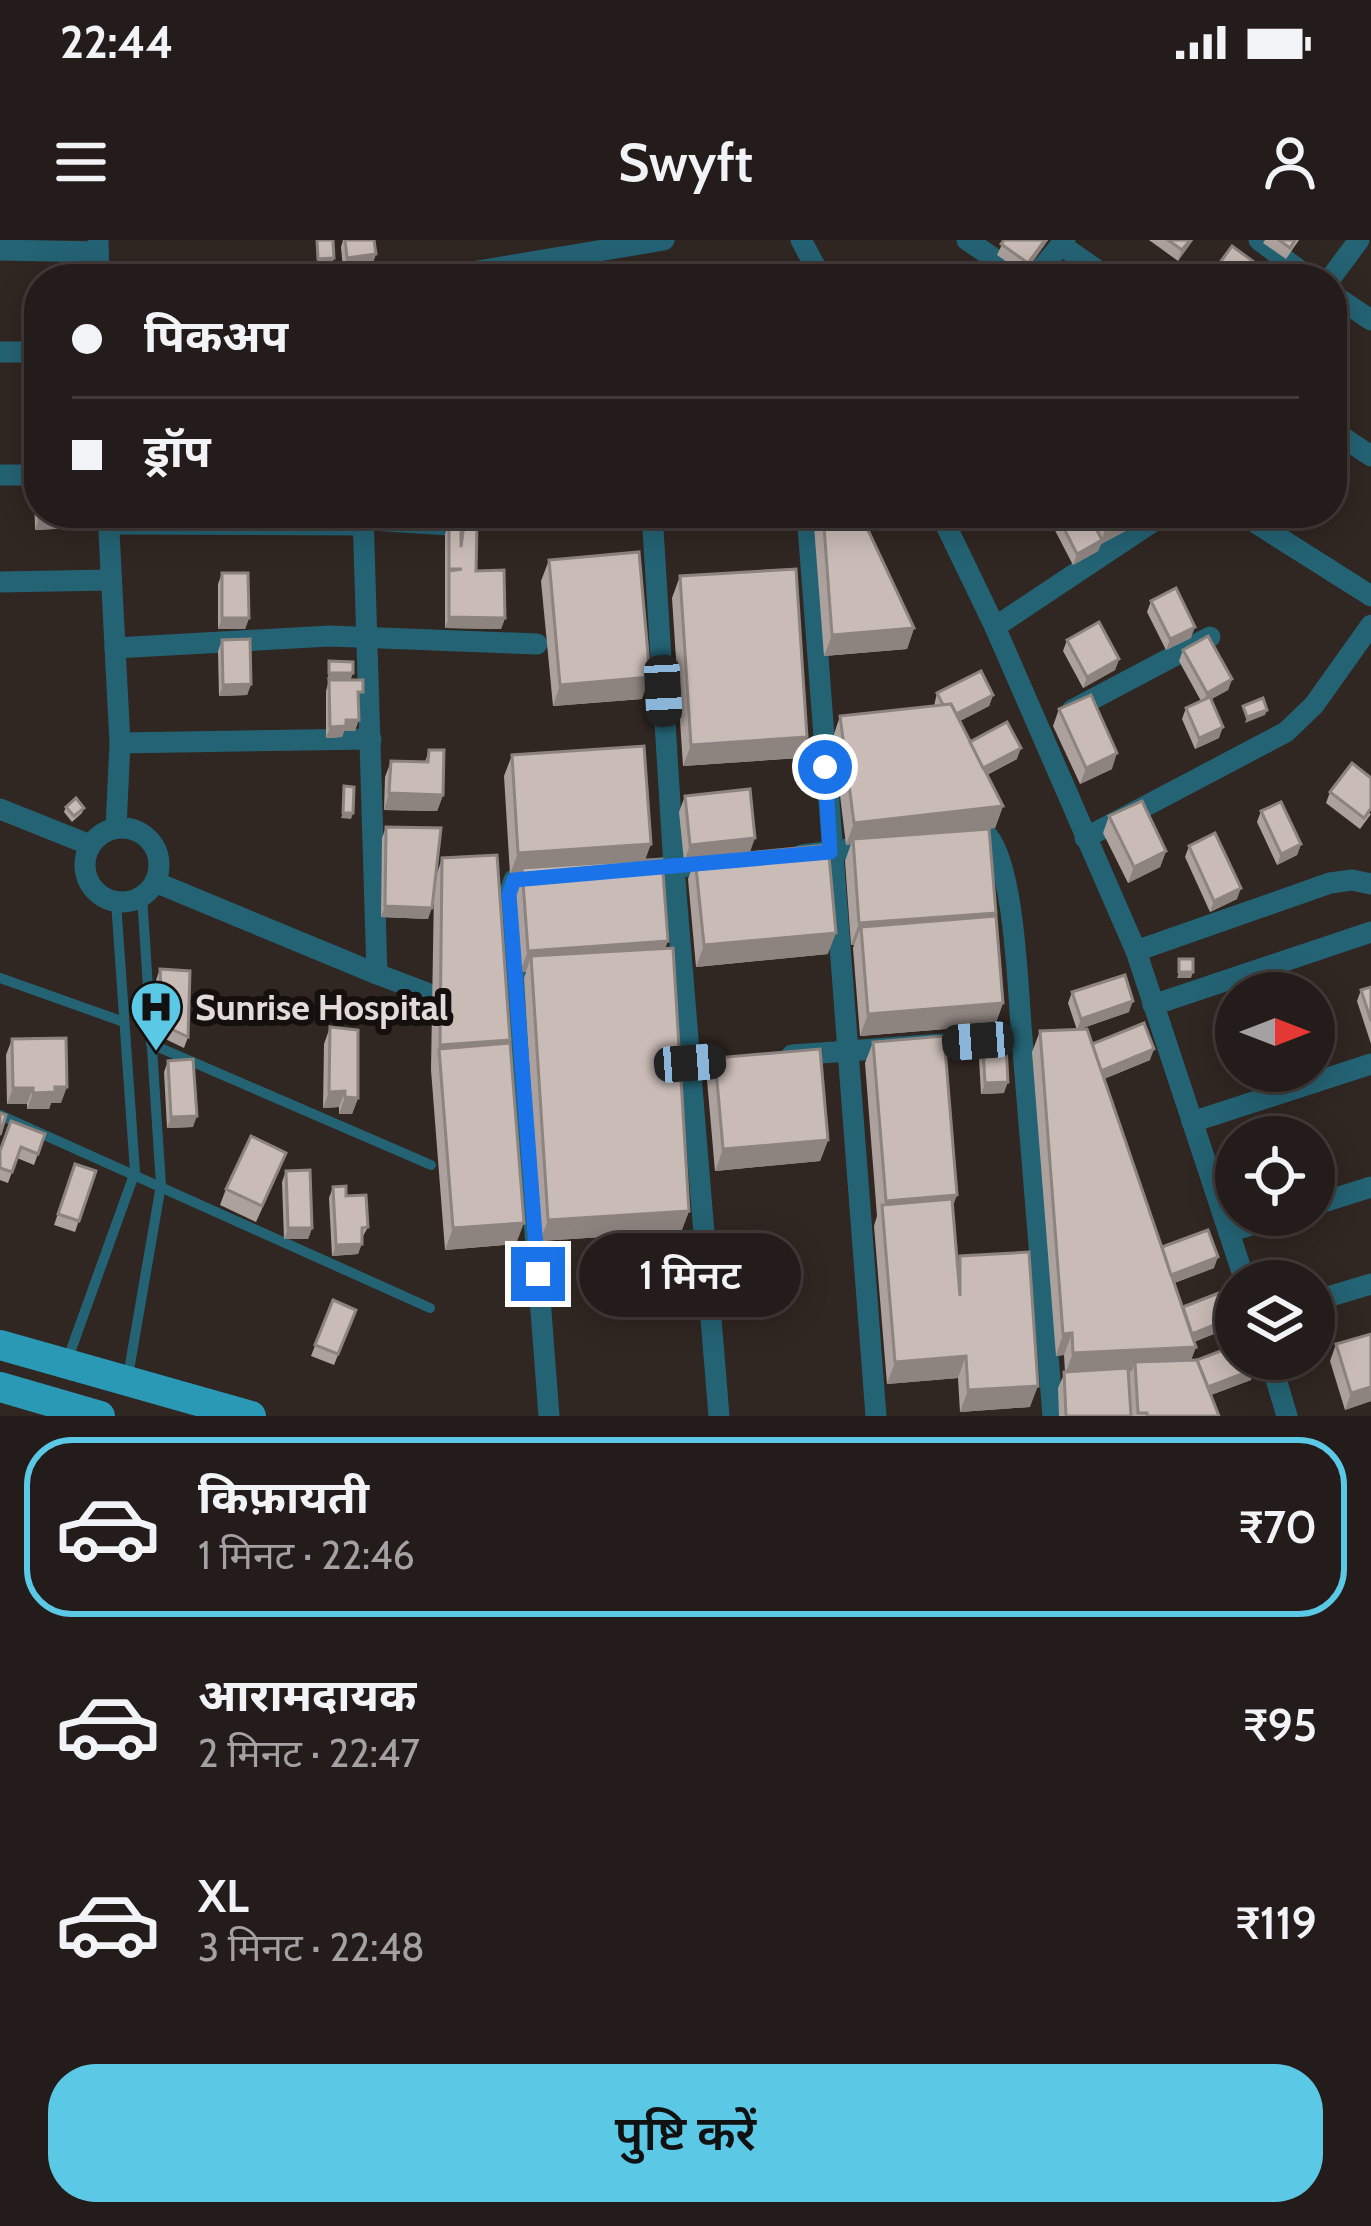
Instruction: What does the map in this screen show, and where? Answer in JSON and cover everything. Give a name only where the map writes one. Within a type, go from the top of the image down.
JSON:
[{"type":"main road","points":[[0,1345],[251,1416]]},
{"type":"main road","points":[[0,1387],[94,1415]]},
{"type":"street","points":[[520,264],[664,240]]},
{"type":"street","points":[[968,240],[1002,264]]},
{"type":"street","points":[[1258,240],[1291,264]]},
{"type":"street","points":[[1063,243],[1090,264]]},
{"type":"street","points":[[0,250],[98,246]]},
{"type":"street","points":[[108,528],[120,743],[116,828]]},
{"type":"street","points":[[363,528],[377,974]]},
{"type":"street","points":[[653,528],[674,868],[701,1062],[719,1416]]},
{"type":"street","points":[[808,528],[876,1416]]},
{"type":"street","points":[[947,528],[1136,951],[1215,1192]]},
{"type":"street","points":[[995,627],[1144,528]]},
{"type":"street","points":[[1264,528],[1371,596]]},
{"type":"street","points":[[0,582],[111,580]]},
{"type":"street","points":[[1085,838],[1286,731],[1314,705],[1371,625]]},
{"type":"street","points":[[115,648],[366,636],[537,644]]},
{"type":"street","points":[[1040,728],[1210,637]]},
{"type":"street","points":[[120,743],[371,739]]},
{"type":"street","points":[[0,809],[90,845]]},
{"type":"street","points":[[148,889],[159,863],[153,844],[137,831],[116,828],[97,837],[84,865],[90,885],[106,899],[116,902],[148,889],[427,993]]},
{"type":"street","points":[[945,835],[985,833],[998,853],[1012,922],[1053,1416]]},
{"type":"street","points":[[786,857],[899,842]]},
{"type":"street","points":[[608,872],[741,861]]},
{"type":"street","points":[[549,1416],[509,894],[519,877],[563,875]]},
{"type":"street","points":[[1136,951],[1330,883],[1371,884]]},
{"type":"street","points":[[1153,1005],[1371,932]]},
{"type":"street","points":[[780,1056],[1022,1038]]},
{"type":"street","points":[[1192,1122],[1371,1064]]},
{"type":"street","points":[[1335,1198],[1371,1187]]},
{"type":"street","points":[[1335,1295],[1371,1284]]},
{"type":"street","points":[[1276,1380],[1286,1416]]},
{"type":"lane","points":[[429,528],[458,532]]},
{"type":"lane","points":[[127,1381],[160,1184],[148,889]]},
{"type":"lane","points":[[66,1364],[135,1172],[116,902]]},
{"type":"lane","points":[[0,978],[124,1022]]},
{"type":"lane","points":[[152,1044],[431,1165]]},
{"type":"lane","points":[[0,1115],[430,1308]]},
{"type":"building","points":[[317,240],[333,240],[334,258],[318,259]]},
{"type":"building","points":[[345,240],[374,240],[376,254],[347,258]]},
{"type":"building","points":[[1004,240],[1045,240],[1028,263],[1001,244]]},
{"type":"building","points":[[1168,240],[1190,240],[1182,250]]},
{"type":"building","points":[[1232,246],[1254,262],[1253,264],[1219,264]]},
{"type":"building","points":[[449,528],[461,528],[461,547],[463,528],[477,528],[476,571],[504,570],[505,618],[449,617],[449,571],[462,569],[449,569]]},
{"type":"building","points":[[824,528],[867,528],[914,628],[832,635]]},
{"type":"building","points":[[1064,528],[1096,528],[1102,540],[1077,554]]},
{"type":"building","points":[[639,552],[650,677],[560,685],[549,560]]},
{"type":"building","points":[[796,569],[807,737],[691,745],[680,576]]},
{"type":"building","points":[[222,573],[248,573],[249,618],[222,618]]},
{"type":"building","points":[[1176,588],[1195,627],[1170,639],[1151,601]]},
{"type":"building","points":[[1099,622],[1119,659],[1087,677],[1067,640]]},
{"type":"building","points":[[1208,636],[1232,679],[1207,693],[1183,650]]},
{"type":"building","points":[[250,639],[251,684],[223,685],[222,640]]},
{"type":"building","points":[[329,661],[353,662],[353,673],[329,673]]},
{"type":"building","points":[[981,671],[993,695],[956,714],[951,704],[943,705],[937,693]]},
{"type":"building","points":[[329,680],[363,680],[363,692],[358,692],[359,720],[330,727]]},
{"type":"building","points":[[1091,695],[1117,753],[1086,768],[1059,709]]},
{"type":"building","points":[[1210,697],[1223,727],[1199,738],[1186,708]]},
{"type":"building","points":[[1263,698],[1267,710],[1247,717],[1243,706]]},
{"type":"building","points":[[951,704],[1003,806],[854,823],[840,716]]},
{"type":"building","points":[[1007,722],[1021,748],[983,768],[970,742]]},
{"type":"building","points":[[644,746],[651,844],[518,853],[512,755]]},
{"type":"building","points":[[429,750],[444,750],[443,795],[389,793],[391,761],[428,762]]},
{"type":"building","points":[[1352,763],[1371,778],[1371,808],[1364,818],[1330,792]]},
{"type":"building","points":[[344,786],[354,787],[353,813],[343,813]]},
{"type":"building","points":[[750,789],[755,838],[690,845],[685,796]]},
{"type":"building","points":[[76,798],[84,808],[74,816],[66,807]]},
{"type":"building","points":[[1142,801],[1166,851],[1134,867],[1109,816]]},
{"type":"building","points":[[1281,802],[1301,844],[1281,854],[1261,811]]},
{"type":"building","points":[[386,827],[441,828],[432,908],[385,906]]},
{"type":"building","points":[[989,829],[996,913],[859,923],[853,839]]},
{"type":"building","points":[[1215,833],[1241,888],[1214,901],[1189,846]]},
{"type":"building","points":[[828,845],[836,933],[704,945],[695,858]]},
{"type":"building","points":[[497,855],[510,1040],[440,1045],[442,858]]},
{"type":"building","points":[[662,859],[668,941],[528,951],[522,868]]},
{"type":"building","points":[[996,916],[1003,1003],[868,1014],[861,927]]},
{"type":"building","points":[[673,948],[689,1211],[548,1220],[531,956]]},
{"type":"building","points":[[1179,959],[1193,959],[1193,972],[1179,972]]},
{"type":"building","points":[[160,969],[190,971],[188,1037],[163,1025]]},
{"type":"building","points":[[1125,975],[1133,1001],[1081,1019],[1072,992]]},
{"type":"building","points":[[1371,987],[1371,1021],[1361,990]]},
{"type":"building","points":[[1144,1023],[1154,1049],[1101,1071],[1092,1044]]},
{"type":"building","points":[[330,1027],[358,1030],[358,1098],[345,1097],[345,1091],[329,1092]]},
{"type":"building","points":[[1087,1029],[1196,1347],[1073,1353],[1072,1333],[1063,1334],[1040,1031]]},
{"type":"building","points":[[944,1036],[957,1195],[886,1201],[873,1042]]},
{"type":"building","points":[[66,1038],[67,1087],[33,1093],[33,1088],[13,1088],[12,1039]]},
{"type":"building","points":[[510,1043],[524,1223],[453,1228],[439,1049]]},
{"type":"building","points":[[1006,1046],[1008,1082],[985,1083],[983,1047]]},
{"type":"building","points":[[820,1049],[828,1140],[723,1149],[715,1058]]},
{"type":"building","points":[[193,1059],[197,1116],[171,1117],[168,1061]]},
{"type":"building","points":[[11,1121],[45,1134],[38,1154],[21,1147],[12,1172],[0,1168],[0,1151]]},
{"type":"building","points":[[251,1136],[286,1153],[262,1206],[226,1189]]},
{"type":"building","points":[[75,1164],[96,1171],[79,1221],[58,1214]]},
{"type":"building","points":[[310,1170],[312,1228],[288,1228],[286,1171]]},
{"type":"building","points":[[346,1186],[346,1196],[366,1195],[368,1227],[362,1228],[362,1244],[336,1245],[333,1187]]},
{"type":"building","points":[[952,1199],[960,1296],[960,1256],[1029,1252],[1038,1386],[968,1390],[966,1356],[895,1362],[882,1205]]},
{"type":"building","points":[[1208,1230],[1218,1257],[1171,1275],[1162,1247]]},
{"type":"building","points":[[1215,1294],[1215,1325],[1192,1334],[1183,1307]]},
{"type":"building","points":[[333,1300],[356,1310],[338,1354],[315,1345]]},
{"type":"building","points":[[1371,1334],[1371,1387],[1351,1393],[1336,1344]]},
{"type":"building","points":[[1215,1353],[1215,1380],[1226,1380],[1208,1387],[1197,1360]]},
{"type":"building","points":[[1197,1360],[1219,1416],[1138,1413],[1135,1362]]},
{"type":"building","points":[[1128,1368],[1131,1416],[1066,1416],[1064,1372]]},
{"type":"place","name":"Sunrise Hospital","points":[[156,1053]]},
{"type":"route","points":[[538,1274],[510,887],[519,877],[830,852],[825,767]]}]
